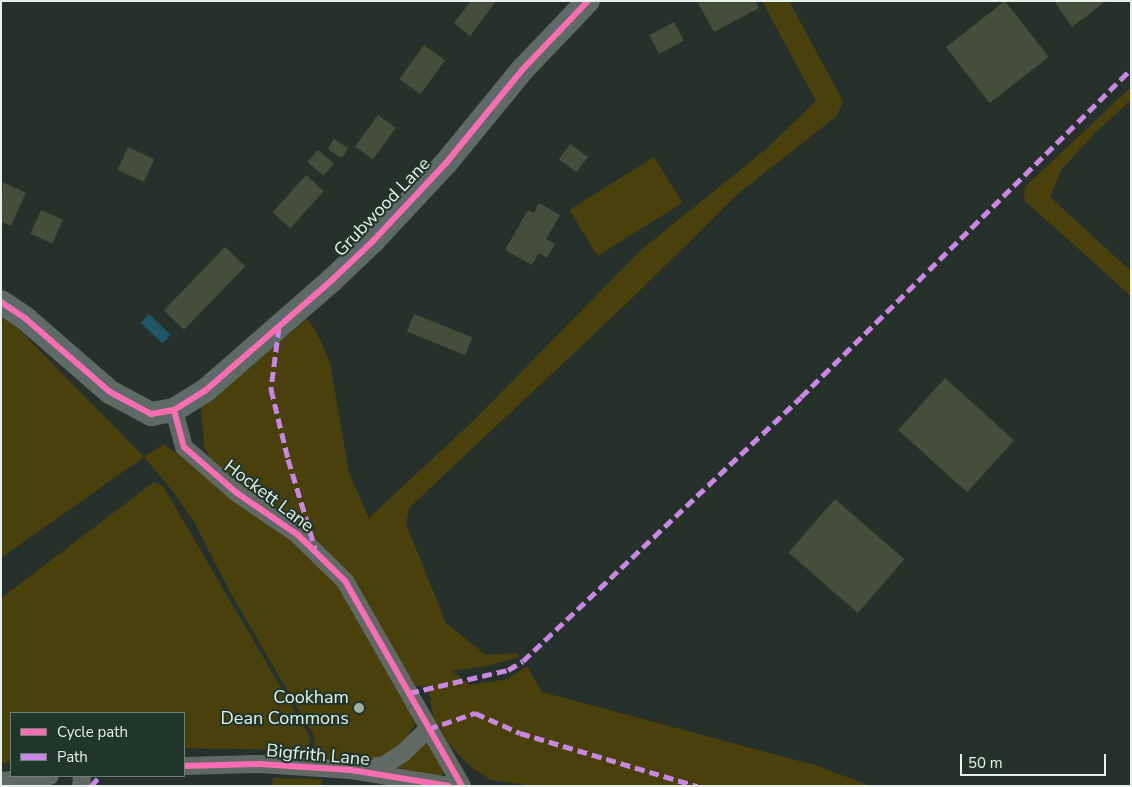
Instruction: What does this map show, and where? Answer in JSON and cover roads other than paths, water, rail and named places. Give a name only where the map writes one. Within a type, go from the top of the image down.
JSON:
[{"type":"street","name":"Grubwood Lane","points":[[174,410],[206,390],[331,281],[372,241],[446,162],[523,69],[588,1]]},
{"type":"street","points":[[1,302],[26,319],[110,392],[151,414],[174,410]]},
{"type":"street","name":"Hockett Lane","points":[[174,410],[184,447],[237,493],[298,535],[345,581],[462,786]]},
{"type":"street","points":[[352,770],[384,765],[403,753],[428,729]]},
{"type":"street","name":"Bigfrith Lane","points":[[185,766],[260,764],[352,770],[449,786]]},
{"type":"street","points":[[1,781],[40,777]]},
{"type":"water","points":[[149,314],[171,335],[162,343],[141,323]]},
{"type":"place","name":"Cookham Dean Commons","points":[[359,708]]}]
